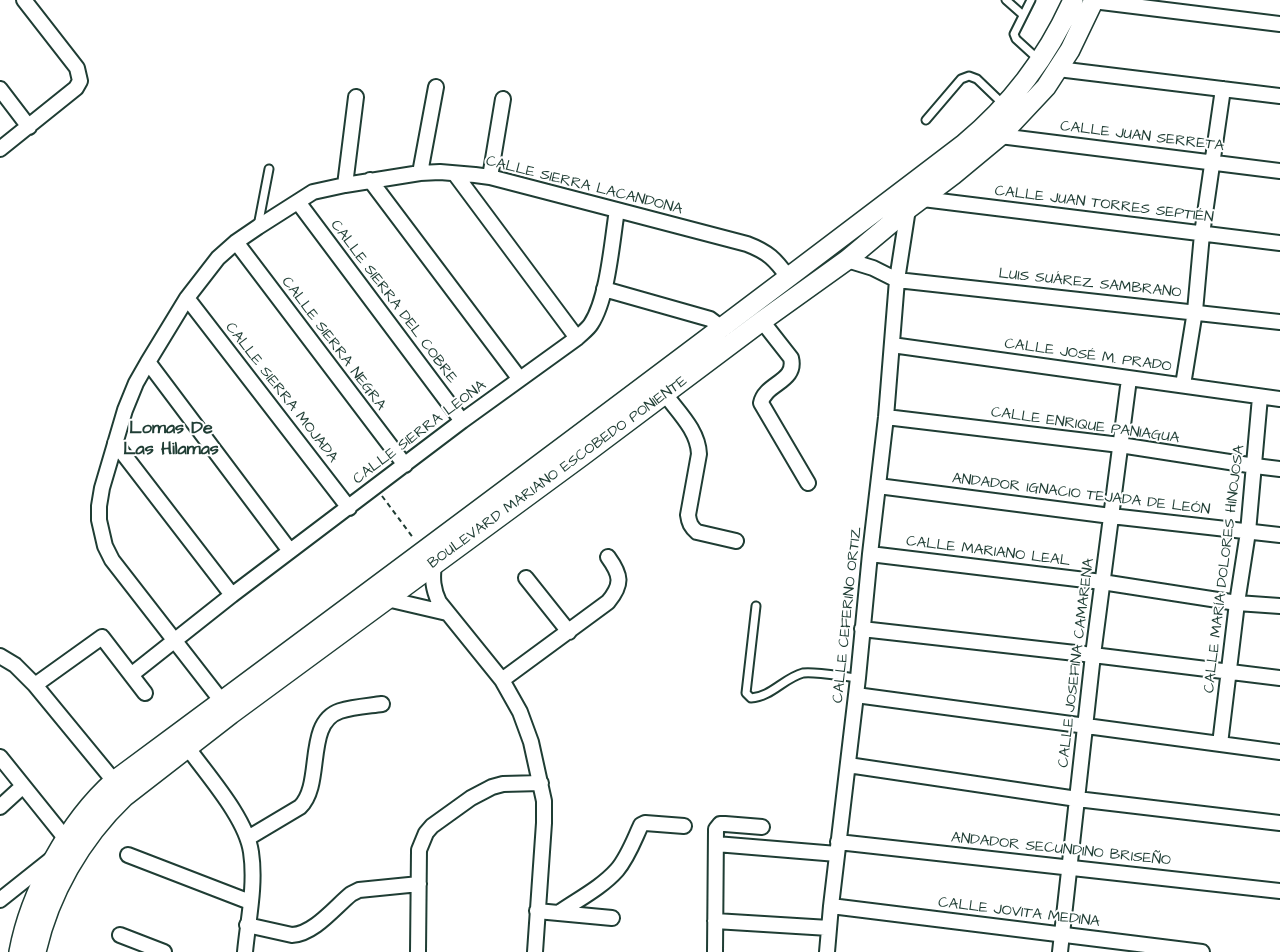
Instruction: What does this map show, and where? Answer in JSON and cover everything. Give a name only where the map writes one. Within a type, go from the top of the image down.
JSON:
[{"type":"street","points":[[0,149],[76,88],[80,81],[78,68],[24,0]]},
{"type":"street","name":"BOULEVARD MARIANO ESCOBEDO PONIENTE","points":[[36,952],[40,936],[60,885],[73,861],[109,811],[124,797],[188,748],[227,707],[576,449],[722,328],[964,144],[1005,107],[1020,88],[1065,18],[1073,0]]},
{"type":"street","points":[[1094,0],[1280,24]]},
{"type":"street","name":"BOULEVARD MARIANO ESCOBEDO PONIENTE","points":[[576,449],[665,394],[762,321],[848,260],[1000,136],[1030,105],[1058,69],[1074,43],[1094,0]]},
{"type":"street","points":[[1058,69],[1280,96]]},
{"type":"street","points":[[420,173],[436,87]]},
{"type":"street","points":[[0,89],[29,127]]},
{"type":"street","points":[[1183,385],[1195,311],[1202,234],[1223,89]]},
{"type":"street","points":[[345,185],[356,97]]},
{"type":"street","points":[[490,177],[503,99]]},
{"type":"street","name":"CALLE JUAN SERRETA","points":[[1000,136],[1280,171]]},
{"type":"street","name":"CALLE SIERRA LACANDONA","points":[[227,707],[112,560],[105,546],[99,520],[99,506],[102,488],[115,443],[136,383],[187,298],[218,258],[236,242],[313,192],[370,180],[420,173],[455,174],[490,177],[760,249],[770,254],[778,262],[788,277]]},
{"type":"street","points":[[455,174],[577,338]]},
{"type":"street","points":[[370,180],[519,378]]},
{"type":"street","name":"CALLE SIERRA DEL COBRE","points":[[298,202],[462,421]]},
{"type":"street","name":"CALLE JUAN TORRES SEPTIÉN","points":[[916,204],[1280,243]]},
{"type":"street","name":"CALLE CEFERINO ORTIZ","points":[[827,952],[886,417],[897,280],[916,204]]},
{"type":"street","name":"CALLE SIERRA LEONA","points":[[131,675],[375,486],[519,378],[577,338],[592,322],[604,289],[618,210]]},
{"type":"street","name":"CALLE SIERRA NEGRA","points":[[236,242],[405,465]]},
{"type":"street","points":[[848,260],[873,268],[897,280]]},
{"type":"street","name":"LUIS SUÁREZ SAMBRANO","points":[[897,280],[1195,311],[1280,322]]},
{"type":"street","points":[[604,289],[710,319],[722,328]]},
{"type":"street","name":"CALLE SIERRA MOJADA","points":[[187,298],[348,508]]},
{"type":"street","points":[[762,321],[791,358],[793,364],[788,375],[766,393],[761,403],[808,483]]},
{"type":"street","name":"CALLE JOSÉ M. PRADO","points":[[892,346],[1280,399]]},
{"type":"street","points":[[148,362],[290,551]]},
{"type":"street","name":"CALLE JOSEFINA CAMARENA","points":[[1060,952],[1093,655],[1130,379]]},
{"type":"street","points":[[665,394],[699,444],[699,454],[688,515],[689,522],[697,532],[736,541]]},
{"type":"street","name":"CALLE MARÍA DOLORES HINOJOSA","points":[[1220,744],[1237,603],[1248,532],[1260,397]]},
{"type":"street","name":"CALLE ENRIQUE PANIAGUA","points":[[886,417],[1280,468]]},
{"type":"street","points":[[115,443],[232,595]]},
{"type":"street","name":"ANDADOR IGNACIO TEJADA DE LEÓN","points":[[878,486],[1111,516],[1280,535]]},
{"type":"street","name":"CALLE MARIANO LEAL","points":[[870,554],[1102,582],[1237,603],[1280,606]]},
{"type":"street","points":[[428,557],[434,590],[439,602],[502,680],[526,725],[533,749],[544,801],[535,952]]},
{"type":"street","name":"BOULEVARD MARIANO ESCOBEDO PONIENTE","points":[[19,952],[28,921],[56,855],[87,808],[114,781],[387,599],[428,557]]},
{"type":"street","points":[[502,680],[608,602],[618,588],[618,574],[608,557]]},
{"type":"street","points":[[526,578],[569,632]]},
{"type":"street","points":[[387,599],[447,613]]},
{"type":"street","points":[[862,629],[1280,678]]},
{"type":"street","points":[[35,685],[102,637],[145,693]]},
{"type":"street","points":[[0,656],[15,665],[35,685],[114,781]]},
{"type":"street","points":[[856,695],[1280,752]]},
{"type":"street","points":[[248,838],[300,807],[305,802],[311,786],[319,733],[330,717],[338,712],[382,704]]},
{"type":"street","points":[[188,748],[238,818],[248,838],[252,863],[245,952]]},
{"type":"street","points":[[0,757],[66,839]]},
{"type":"street","points":[[848,766],[1077,799],[1280,823]]},
{"type":"street","points":[[418,952],[420,850],[426,834],[432,826],[471,798],[492,786],[541,783]]},
{"type":"street","points":[[0,807],[23,786]]},
{"type":"street","points":[[560,912],[608,878],[617,869],[625,858],[641,824],[645,822],[684,826]]},
{"type":"street","points":[[715,952],[716,829],[720,824],[762,827]]},
{"type":"street","name":"ANDADOR SECUNDINO BRISEÑO","points":[[716,844],[838,848],[1070,867],[1280,891]]},
{"type":"street","points":[[0,900],[56,855]]},
{"type":"street","points":[[128,855],[250,902]]},
{"type":"street","points":[[247,925],[299,935],[310,931],[345,899],[359,890],[419,884]]},
{"type":"street","name":"CALLE JOVITA MEDINA","points":[[831,906],[1202,952]]},
{"type":"street","points":[[537,911],[612,918]]},
{"type":"street","points":[[715,921],[829,928]]},
{"type":"street","points":[[120,935],[164,952]]},
{"type":"lane","points":[[1006,0],[1023,15]]},
{"type":"lane","points":[[1031,0],[1014,34],[1016,39],[1039,60]]},
{"type":"lane","points":[[926,120],[961,80],[969,76],[977,79],[1005,107]]},
{"type":"lane","points":[[258,226],[270,169]]},
{"type":"lane","points":[[756,606],[746,693],[751,698],[759,698],[805,673],[858,678]]},
{"type":"path","points":[[375,486],[428,557]]},
{"type":"district","name":"Lomas De Las Hilamas","points":[[171,439]]}]
